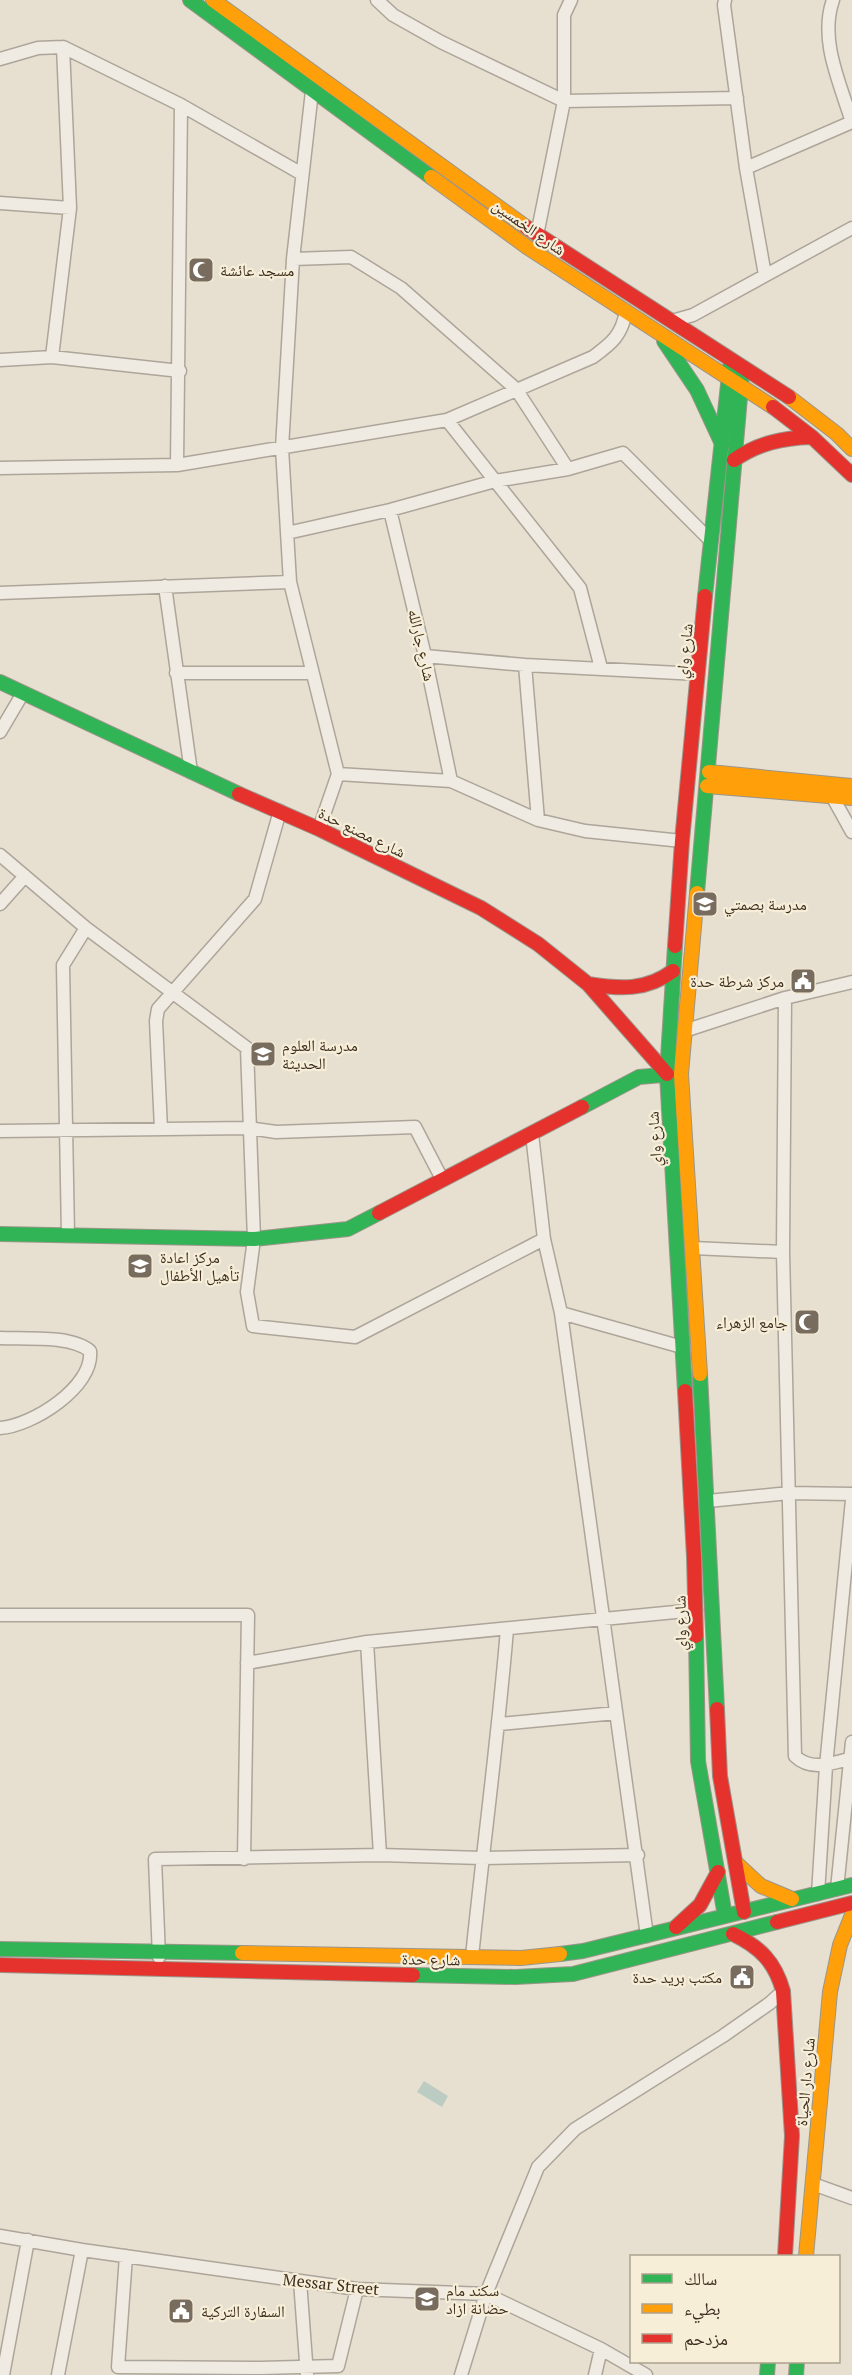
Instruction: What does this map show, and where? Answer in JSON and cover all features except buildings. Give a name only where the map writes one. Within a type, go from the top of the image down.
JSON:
[{"type":"street","name":"شارع الخمسين","points":[[190,0],[527,247],[780,411],[812,437],[852,475]]},
{"type":"street","name":"شارع الخمسين","points":[[213,0],[537,235],[779,390],[837,434],[852,449]]},
{"type":"street","points":[[377,0],[393,15],[441,42],[564,101],[737,98]]},
{"type":"street","points":[[537,235],[564,101],[564,15],[571,0]]},
{"type":"street","points":[[725,0],[746,168],[765,275]]},
{"type":"street","points":[[746,168],[852,122],[828,41],[828,13],[833,0]]},
{"type":"street","points":[[0,59],[38,48],[63,47],[182,105],[302,174]]},
{"type":"street","points":[[52,357],[70,208],[63,47]]},
{"type":"street","points":[[312,91],[293,259],[282,448],[291,582],[338,774],[319,829]]},
{"type":"street","points":[[177,465],[182,105]]},
{"type":"street","points":[[350,119],[359,107]]},
{"type":"street","points":[[0,203],[70,208]]},
{"type":"street","points":[[672,321],[693,315],[852,228]]},
{"type":"street","points":[[293,259],[351,257],[401,288],[516,389],[567,469]]},
{"type":"street","points":[[0,468],[177,465],[447,420],[593,357],[612,342],[623,327],[626,311]]},
{"type":"street","points":[[653,327],[694,381],[705,401],[722,444]]},
{"type":"street","points":[[0,360],[52,357],[180,371]]},
{"type":"street","name":"شارع واي","points":[[725,1916],[698,1761],[694,1557],[682,1347],[673,971],[682,841],[710,540],[729,378],[736,363]]},
{"type":"street","name":"شارع واي","points":[[736,363],[741,386],[708,779],[684,1031],[674,1074],[693,1248],[711,1555],[720,1776],[744,1912]]},
{"type":"street","points":[[447,420],[580,588],[601,668]]},
{"type":"street","points":[[734,460],[754,446],[770,441],[787,437],[812,437]]},
{"type":"street","points":[[287,533],[390,510],[495,482],[567,469],[623,453],[710,540]]},
{"type":"street","name":"شارع جارالله","points":[[390,510],[425,656],[451,781]]},
{"type":"street","points":[[0,593],[291,582]]},
{"type":"street","points":[[165,586],[191,772]]},
{"type":"street","points":[[704,612],[721,614]]},
{"type":"street","points":[[425,656],[525,665],[698,674]]},
{"type":"street","points":[[525,665],[538,820]]},
{"type":"street","points":[[176,673],[312,673]]},
{"type":"street","name":"شارع مصنع حدة","points":[[0,682],[191,772],[319,829],[481,908],[538,944],[588,984],[674,1074]]},
{"type":"street","points":[[0,732],[23,693]]},
{"type":"street","points":[[338,774],[451,781],[538,820],[585,831],[682,841]]},
{"type":"street","points":[[708,779],[852,786]]},
{"type":"street","points":[[708,779],[852,798]]},
{"type":"street","points":[[832,796],[852,832]]},
{"type":"street","points":[[161,1129],[156,1022],[158,1010],[255,899],[280,811]]},
{"type":"street","points":[[0,855],[86,928],[248,1048],[254,1239],[247,1293],[253,1326],[355,1337],[544,1239]]},
{"type":"street","points":[[0,904],[25,876]]},
{"type":"street","points":[[68,1235],[63,965],[86,928]]},
{"type":"street","points":[[588,984],[613,988],[636,988],[659,983],[673,971]]},
{"type":"street","points":[[684,1031],[785,998],[852,982]]},
{"type":"street","points":[[785,998],[783,1252],[795,1756],[802,1763],[826,1766],[851,1758]]},
{"type":"street","points":[[0,1234],[254,1239],[348,1229],[639,1077],[674,1074]]},
{"type":"street","points":[[0,1131],[249,1128],[276,1132],[415,1127],[442,1179]]},
{"type":"street","points":[[532,1134],[544,1239],[561,1313],[616,1713],[638,1855],[647,1936],[652,1953]]},
{"type":"street","points":[[693,1248],[783,1252]]},
{"type":"street","points":[[561,1313],[682,1347]]},
{"type":"street","points":[[0,1338],[70,1342],[82,1345],[90,1351],[91,1362],[81,1380],[48,1411],[26,1422],[0,1428]]},
{"type":"street","points":[[708,1501],[789,1493],[852,1494]]},
{"type":"street","points":[[818,1894],[826,1766],[847,1620],[852,1500]]},
{"type":"street","points":[[694,1557],[711,1555]]},
{"type":"street","points":[[247,1663],[367,1642],[696,1610]]},
{"type":"street","points":[[0,1615],[248,1615],[244,1859]]},
{"type":"street","points":[[472,1957],[482,1858],[500,1725],[507,1629]]},
{"type":"street","points":[[367,1642],[380,1855]]},
{"type":"street","points":[[500,1725],[616,1713]]},
{"type":"street","points":[[837,1889],[852,1742]]},
{"type":"street","points":[[159,1969],[155,1859],[380,1855],[482,1858],[638,1855]]},
{"type":"street","points":[[736,1863],[746,1876],[763,1888],[792,1899]]},
{"type":"street","points":[[673,1929],[700,1905],[718,1872]]},
{"type":"street","name":"شارع حدة","points":[[0,1949],[521,1958],[583,1951],[852,1885]]},
{"type":"street","name":"شارع حدة","points":[[0,1965],[515,1977],[573,1974],[852,1903]]},
{"type":"street","name":"شارع دار الحياة","points":[[806,2255],[834,1961],[843,1933],[852,1915]]},
{"type":"street","name":"شارع دار الحياة","points":[[733,1934],[753,1943],[769,1957],[778,1973],[783,1991],[792,2136],[785,2255]]},
{"type":"street","points":[[461,2375],[486,2294],[538,2168],[575,2129],[723,2036],[770,2003],[783,1991]]},
{"type":"street","points":[[813,2184],[852,2198]]},
{"type":"street","name":"Messar Street","points":[[0,2236],[82,2250],[357,2289],[486,2294],[601,2349],[646,2375]]},
{"type":"street","points":[[3,2375],[28,2240]]},
{"type":"street","points":[[58,2375],[82,2250]]},
{"type":"street","points":[[126,2256],[118,2367],[260,2372],[306,2371],[338,2366],[357,2289]]},
{"type":"street","points":[[300,2281],[306,2371]]},
{"type":"street","points":[[595,2375],[601,2349]]},
{"type":"shaded area","points":[[424,2081],[448,2096],[442,2107],[417,2092]]},
{"type":"traffic: fast","points":[[190,0],[431,177]]},
{"type":"traffic: fast","points":[[664,341],[697,390],[722,444]]},
{"type":"traffic: fast","points":[[705,596],[730,366]]},
{"type":"traffic: fast","points":[[697,893],[742,374]]},
{"type":"traffic: fast","points":[[0,682],[239,794]]},
{"type":"traffic: fast","points":[[675,946],[667,1074],[685,1391]]},
{"type":"traffic: fast","points":[[582,1107],[639,1077],[674,1074]]},
{"type":"traffic: fast","points":[[0,1234],[254,1239],[348,1229],[379,1213]]},
{"type":"traffic: fast","points":[[700,1374],[717,1709]]},
{"type":"traffic: fast","points":[[696,1636],[698,1761],[725,1916]]},
{"type":"traffic: fast","points":[[560,1954],[583,1951],[852,1885]]},
{"type":"traffic: fast","points":[[413,1975],[515,1977],[573,1974],[777,1922]]},
{"type":"traffic: fast","points":[[0,1949],[242,1953]]},
{"type":"traffic: fast","points":[[767,2375],[768,2363]]},
{"type":"traffic: fast","points":[[796,2375],[797,2363]]},
{"type":"traffic: slow","points":[[213,0],[526,227]]},
{"type":"traffic: slow","points":[[431,177],[527,247],[773,407]]},
{"type":"traffic: slow","points":[[789,397],[837,434],[852,449]]},
{"type":"traffic: slow","points":[[709,772],[852,786]]},
{"type":"traffic: slow","points":[[707,786],[852,798]]},
{"type":"traffic: slow","points":[[697,893],[681,1074],[700,1374]]},
{"type":"traffic: slow","points":[[736,1863],[761,1886],[792,1899]]},
{"type":"traffic: slow","points":[[806,2255],[830,1992],[840,1945],[852,1915]]},
{"type":"traffic: slow","points":[[242,1953],[521,1958],[560,1954]]},
{"type":"traffic: jam","points":[[526,227],[789,397]]},
{"type":"traffic: jam","points":[[773,407],[812,437],[852,475]]},
{"type":"traffic: jam","points":[[734,460],[752,449],[771,443],[812,437]]},
{"type":"traffic: jam","points":[[675,946],[682,841],[705,596]]},
{"type":"traffic: jam","points":[[239,794],[319,829],[481,908],[538,944],[588,984],[667,1074]]},
{"type":"traffic: jam","points":[[588,984],[632,987],[653,982],[673,971]]},
{"type":"traffic: jam","points":[[379,1213],[582,1107]]},
{"type":"traffic: jam","points":[[685,1391],[696,1636]]},
{"type":"traffic: jam","points":[[717,1709],[720,1776],[744,1912]]},
{"type":"traffic: jam","points":[[676,1927],[700,1905],[718,1872]]},
{"type":"traffic: jam","points":[[777,1922],[852,1903]]},
{"type":"traffic: jam","points":[[733,1934],[751,1944],[765,1956],[776,1972],[783,1991],[792,2136],[785,2255]]},
{"type":"traffic: jam","points":[[0,1965],[413,1975]]},
{"type":"place","name":"مسجد عائشة","points":[[201,270]]},
{"type":"place","name":"مدرسة بصمتي","points":[[705,904]]},
{"type":"place","name":"مركز شرطة حدة","points":[[803,981]]},
{"type":"place","name":"مدرسة العلوم الحديثة","points":[[263,1054]]},
{"type":"place","name":"مركز اعادة تأهيل الأطفال","points":[[140,1266]]},
{"type":"place","name":"جامع الزهراء","points":[[807,1322]]},
{"type":"place","name":"مكتب بريد حدة","points":[[742,1977]]},
{"type":"place","name":"سكند مام حضانة ازاد","points":[[427,2299]]},
{"type":"place","name":"السفارة التركية","points":[[181,2311]]}]
